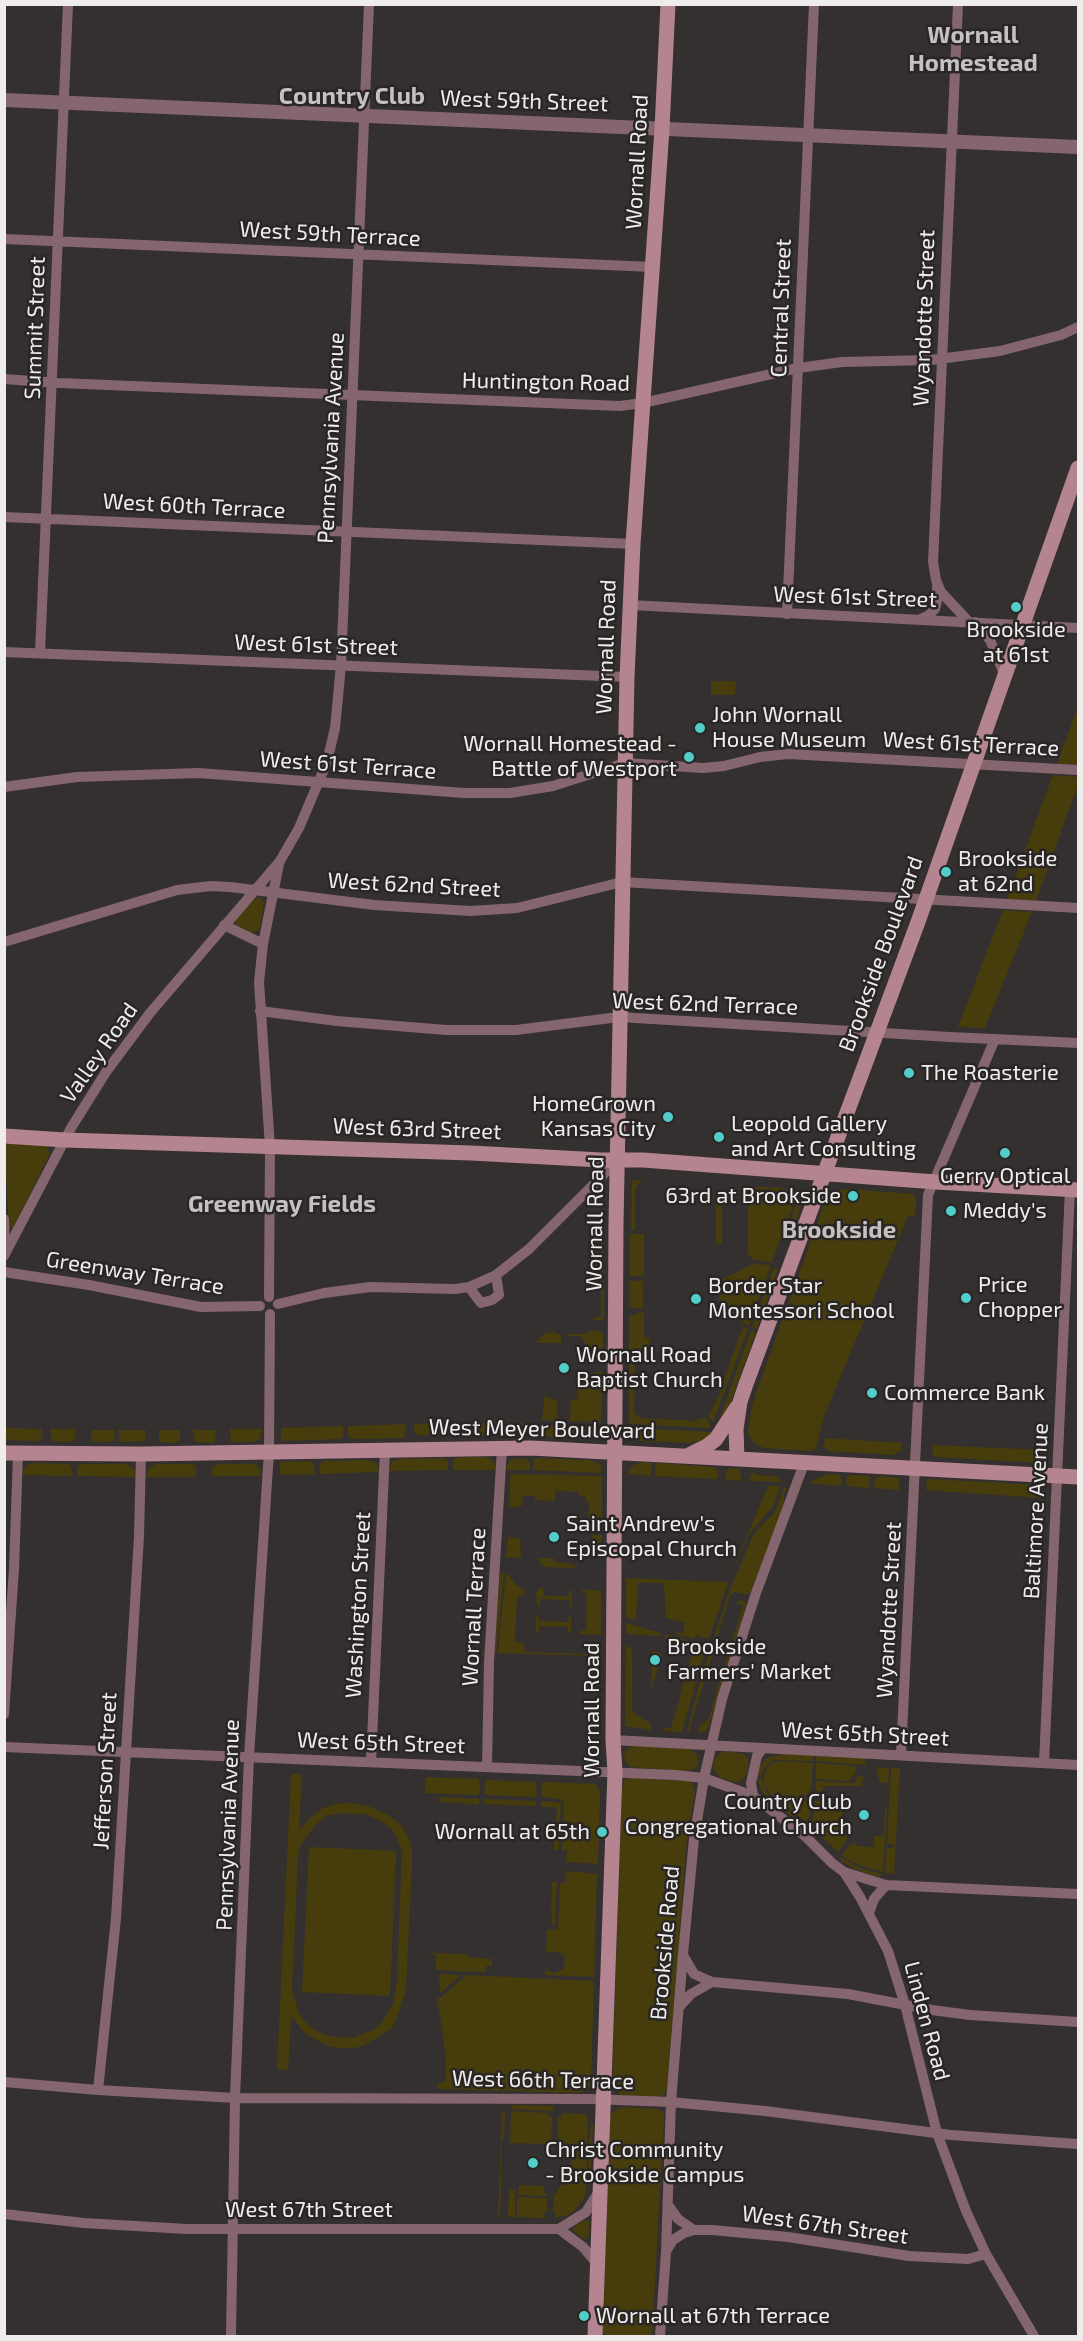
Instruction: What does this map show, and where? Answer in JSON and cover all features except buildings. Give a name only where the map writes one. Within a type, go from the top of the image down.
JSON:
[{"type":"main road","name":"Wornall Road","points":[[595,2337],[615,1773],[613,1740],[619,1017],[627,677],[633,544],[662,129],[668,4]]},
{"type":"main road","name":"Brookside Boulevard","points":[[737,1458],[736,1429],[740,1402],[926,899],[1078,468]]},
{"type":"main road","name":"West 63rd Street","points":[[4,1136],[618,1160],[1074,1190]]},
{"type":"main road","points":[[688,1455],[716,1439],[740,1402]]},
{"type":"main road","name":"West Meyer Boulevard","points":[[11,1453],[141,1454],[502,1448],[615,1451],[1078,1477]]},
{"type":"street","name":"Summit Street","points":[[40,653],[68,4]]},
{"type":"street","name":"Pennsylvania Avenue","points":[[253,890],[280,861],[299,828],[319,783],[335,728],[341,665],[369,4]]},
{"type":"street","name":"Central Street","points":[[787,614],[814,4]]},
{"type":"street","name":"Wyandotte Street","points":[[958,4],[933,562],[941,592],[990,640],[1006,677]]},
{"type":"street","name":"West 59th Street","points":[[4,100],[1078,147]]},
{"type":"street","name":"West 59th Terrace","points":[[4,239],[653,267]]},
{"type":"street","name":"Huntington Road","points":[[4,379],[52,383],[620,406],[643,403],[798,368],[842,362],[942,360],[1000,351],[1060,335],[1078,327]]},
{"type":"street","name":"West 60th Terrace","points":[[4,517],[633,544]]},
{"type":"street","points":[[921,619],[934,609],[938,597],[936,580]]},
{"type":"street","name":"West 61st Street","points":[[630,605],[1078,628]]},
{"type":"street","name":"West 61st Street","points":[[4,652],[627,677]]},
{"type":"street","name":"West 61st Terrace","points":[[4,787],[77,777],[198,773],[464,793],[510,793],[553,786],[625,763],[703,768],[788,754],[1078,770]]},
{"type":"street","name":"Pennsylvania Avenue","points":[[273,1300],[270,1147],[259,982],[263,944],[280,861]]},
{"type":"street","name":"West 62nd Street","points":[[4,942],[177,890],[211,886],[374,905],[459,910],[493,910],[540,904],[622,882],[1078,908]]},
{"type":"street","name":"Valley Road","points":[[5,1256],[64,1140],[95,1089],[137,1028],[253,890]]},
{"type":"street","points":[[224,925],[263,944]]},
{"type":"street","name":"West 62nd Terrace","points":[[260,1011],[378,1025],[480,1031],[550,1027],[619,1017],[1078,1043]]},
{"type":"street","name":"Wyandotte Street","points":[[901,1755],[928,1197],[995,1039]]},
{"type":"street","points":[[273,1300],[277,1310],[270,1314],[262,1312],[260,1306],[262,1301],[370,1287],[443,1290],[469,1287],[496,1275],[536,1242],[618,1160]]},
{"type":"street","name":"Baltimore Avenue","points":[[1044,1763],[1057,1476],[1074,1190]]},
{"type":"street","points":[[4,1219],[5,1256]]},
{"type":"street","name":"Greenway Terrace","points":[[4,1272],[89,1285],[201,1307],[260,1306]]},
{"type":"street","points":[[469,1287],[481,1303],[492,1300],[499,1295],[496,1275]]},
{"type":"street","name":"Pennsylvania Avenue","points":[[231,2337],[235,2098],[249,1757],[268,1452],[270,1314]]},
{"type":"street","name":"Wornall Terrace","points":[[487,1767],[489,1673],[502,1448]]},
{"type":"street","name":"Washington Street","points":[[371,1762],[385,1450]]},
{"type":"street","points":[[4,1714],[14,1569],[11,1453]]},
{"type":"street","name":"Jefferson Street","points":[[98,2090],[116,1918],[139,1536],[141,1454]]},
{"type":"street","name":"Brookside Road","points":[[660,2337],[666,2252],[671,2102],[694,1839],[704,1778],[722,1699],[756,1593],[806,1461]]},
{"type":"street","name":"West 65th Street","points":[[613,1740],[1078,1765]]},
{"type":"street","name":"West 65th Street","points":[[4,1747],[675,1775],[704,1778],[753,1796]]},
{"type":"street","points":[[753,1796],[751,1783],[757,1756],[762,1749]]},
{"type":"street","name":"Linden Road","points":[[753,1796],[805,1836],[844,1872],[869,1914],[888,1951],[905,2005],[937,2133],[966,2211],[986,2254],[1034,2337]]},
{"type":"street","points":[[844,1872],[886,1885],[1078,1894]]},
{"type":"street","points":[[869,1914],[874,1899],[886,1885]]},
{"type":"street","points":[[683,1954],[694,1974],[712,1982],[808,1989],[970,2014],[1078,2022]]},
{"type":"street","points":[[679,2007],[691,1994],[712,1982]]},
{"type":"street","name":"West 66th Terrace","points":[[4,2082],[235,2098],[604,2099],[671,2102],[765,2111],[937,2133],[1078,2144]]},
{"type":"street","points":[[598,2266],[584,2247],[559,2229],[586,2212],[600,2190]]},
{"type":"street","points":[[668,2205],[678,2219],[694,2230]]},
{"type":"street","name":"West 67th Street","points":[[4,2214],[94,2223],[232,2229],[559,2229]]},
{"type":"street","points":[[666,2252],[679,2236],[694,2230]]},
{"type":"street","name":"West 67th Street","points":[[694,2230],[788,2237],[930,2258],[968,2259],[986,2254]]},
{"type":"shaded area","points":[[711,681],[736,681],[735,695],[711,695]]},
{"type":"shaded area","points":[[1078,706],[1078,765],[1057,764]]},
{"type":"shaded area","points":[[1053,775],[1078,777],[1078,785],[1036,901],[1007,899]]},
{"type":"shaded area","points":[[259,897],[264,902],[259,930],[251,933],[236,925],[235,922],[236,918]]},
{"type":"shaded area","points":[[1003,910],[1032,912],[985,1028],[958,1027]]},
{"type":"shaded area","points":[[4,1143],[46,1146],[50,1153],[13,1228],[9,1226]]},
{"type":"shaded area","points":[[643,1180],[635,1187],[635,1230],[631,1230],[632,1181]]},
{"type":"shaded area","points":[[740,1186],[799,1189],[772,1262],[753,1260],[748,1253],[748,1192],[741,1191]]},
{"type":"shaded area","points":[[802,1189],[807,1190],[788,1242],[783,1240]]},
{"type":"shaded area","points":[[836,1190],[913,1194],[916,1199],[915,1216],[908,1216],[824,1416],[816,1448],[810,1451],[765,1448],[756,1445],[748,1432],[757,1390],[827,1196]]},
{"type":"shaded area","points":[[716,1196],[722,1196],[722,1244],[716,1244]]},
{"type":"shaded area","points":[[604,1227],[604,1319],[601,1320],[593,1320],[601,1317],[601,1229],[594,1229]]},
{"type":"shaded area","points":[[630,1234],[644,1234],[644,1276],[630,1276]]},
{"type":"shaded area","points":[[755,1263],[771,1266],[749,1326],[719,1309],[719,1281]]},
{"type":"shaded area","points":[[774,1267],[778,1269],[757,1329],[752,1327]]},
{"type":"shaded area","points":[[630,1281],[643,1281],[643,1309],[629,1307]]},
{"type":"shaded area","points":[[636,1313],[644,1313],[644,1337],[649,1338],[649,1351],[639,1351],[635,1355],[629,1355],[629,1315],[636,1315]]},
{"type":"shaded area","points":[[743,1326],[748,1329],[713,1422],[708,1416],[717,1400]]},
{"type":"shaded area","points":[[593,1330],[603,1333],[604,1360],[589,1362],[587,1343],[584,1343],[581,1336],[568,1336],[568,1334],[584,1334]]},
{"type":"shaded area","points":[[751,1330],[756,1332],[726,1415],[716,1429]]},
{"type":"shaded area","points":[[555,1331],[555,1334],[561,1334],[561,1343],[536,1343],[543,1334]]},
{"type":"shaded area","points":[[629,1358],[635,1358],[634,1412],[637,1416],[693,1421],[706,1417],[711,1428],[629,1424]]},
{"type":"shaded area","points":[[585,1371],[588,1371],[589,1376],[593,1376],[594,1372],[603,1372],[601,1422],[570,1421],[571,1400],[578,1398],[578,1381],[584,1376]]},
{"type":"shaded area","points":[[545,1392],[546,1397],[557,1400],[557,1421],[542,1420]]},
{"type":"shaded area","points":[[446,1423],[446,1433],[443,1436],[415,1435],[414,1424]]},
{"type":"shaded area","points":[[485,1423],[485,1433],[482,1436],[455,1436],[450,1430],[450,1424]]},
{"type":"shaded area","points":[[490,1423],[527,1423],[526,1431],[521,1436],[494,1436],[490,1433]]},
{"type":"shaded area","points":[[406,1424],[404,1438],[354,1439],[348,1436],[348,1426]]},
{"type":"shaded area","points":[[534,1424],[557,1425],[557,1437],[538,1436],[534,1432]]},
{"type":"shaded area","points":[[571,1425],[602,1426],[602,1433],[593,1438],[571,1438]]},
{"type":"shaded area","points":[[343,1426],[343,1435],[340,1439],[281,1441],[281,1428]]},
{"type":"shaded area","points":[[5,1428],[42,1429],[42,1439],[39,1441],[5,1440]]},
{"type":"shaded area","points":[[629,1428],[711,1432],[714,1435],[693,1443],[639,1441],[630,1437]]},
{"type":"shaded area","points":[[50,1429],[75,1429],[75,1439],[70,1442],[52,1441]]},
{"type":"shaded area","points":[[230,1429],[262,1429],[260,1439],[253,1442],[231,1442]]},
{"type":"shaded area","points":[[91,1430],[115,1430],[114,1441],[93,1442]]},
{"type":"shaded area","points":[[119,1430],[146,1430],[145,1441],[122,1442],[119,1439]]},
{"type":"shaded area","points":[[159,1430],[180,1430],[180,1440],[176,1443],[161,1442]]},
{"type":"shaded area","points":[[193,1430],[216,1430],[215,1441],[213,1443],[196,1442]]},
{"type":"shaded area","points":[[825,1438],[901,1443],[903,1449],[894,1455],[828,1451],[824,1447]]},
{"type":"shaded area","points":[[933,1445],[1043,1450],[1043,1459],[1040,1463],[937,1457],[932,1455]]},
{"type":"shaded area","points":[[458,1457],[486,1457],[494,1462],[496,1470],[453,1470],[453,1460]]},
{"type":"shaded area","points":[[444,1458],[448,1461],[448,1470],[389,1471],[392,1462],[401,1459]]},
{"type":"shaded area","points":[[525,1458],[530,1461],[530,1470],[505,1470],[510,1460]]},
{"type":"shaded area","points":[[533,1458],[589,1460],[601,1465],[601,1473],[533,1470]]},
{"type":"shaded area","points":[[369,1460],[377,1464],[379,1472],[320,1474],[319,1465],[324,1461]]},
{"type":"shaded area","points":[[311,1461],[315,1474],[280,1475],[280,1462]]},
{"type":"shaded area","points":[[643,1462],[652,1463],[651,1476],[628,1474],[631,1466]]},
{"type":"shaded area","points":[[32,1463],[70,1464],[73,1476],[23,1475],[25,1467]]},
{"type":"shaded area","points":[[656,1463],[714,1467],[718,1471],[717,1479],[655,1476]]},
{"type":"shaded area","points":[[81,1464],[127,1464],[134,1469],[136,1477],[77,1476],[78,1466]]},
{"type":"shaded area","points":[[156,1464],[192,1464],[196,1467],[196,1477],[146,1477],[149,1468]]},
{"type":"shaded area","points":[[218,1464],[254,1464],[259,1467],[261,1476],[212,1476],[212,1467]]},
{"type":"shaded area","points":[[729,1468],[740,1469],[741,1481],[726,1480],[726,1471]]},
{"type":"shaded area","points":[[754,1472],[756,1475],[776,1476],[783,1482],[750,1481],[750,1475]]},
{"type":"shaded area","points":[[510,1474],[602,1476],[602,1531],[584,1529],[584,1524],[588,1524],[589,1502],[586,1502],[586,1496],[579,1496],[579,1492],[555,1491],[555,1501],[535,1500],[535,1496],[524,1495],[521,1507],[509,1507]]},
{"type":"shaded area","points":[[837,1474],[841,1477],[841,1486],[809,1483],[824,1475]]},
{"type":"shaded area","points":[[850,1475],[869,1476],[870,1488],[846,1486],[847,1477]]},
{"type":"shaded area","points":[[880,1476],[899,1478],[899,1490],[874,1488],[875,1479]]},
{"type":"shaded area","points":[[927,1479],[1040,1485],[1041,1498],[926,1490]]},
{"type":"shaded area","points":[[768,1486],[780,1486],[774,1505],[750,1533],[729,1578]]},
{"type":"shaded area","points":[[784,1487],[787,1489],[784,1494],[784,1507],[750,1593],[748,1595],[735,1592],[730,1595],[689,1732],[687,1732],[727,1597],[751,1540],[757,1530],[775,1512]]},
{"type":"shaded area","points":[[592,1535],[602,1535],[601,1555],[593,1555]]},
{"type":"shaded area","points":[[508,1537],[520,1539],[521,1558],[506,1557]]},
{"type":"shaded area","points":[[537,1558],[554,1558],[554,1562],[570,1563],[570,1565],[575,1565],[575,1568],[544,1567]]},
{"type":"shaded area","points":[[506,1572],[515,1584],[525,1590],[524,1595],[517,1596],[515,1642],[524,1643],[525,1652],[585,1654],[586,1646],[598,1645],[601,1646],[601,1656],[498,1653]]},
{"type":"shaded area","points":[[504,1573],[496,1653],[494,1653],[500,1574]]},
{"type":"shaded area","points":[[626,1578],[727,1582],[729,1580],[709,1639],[696,1635],[694,1639],[675,1634],[676,1632],[683,1633],[685,1623],[666,1618],[664,1583],[638,1583],[636,1620],[626,1617]]},
{"type":"shaded area","points":[[543,1588],[544,1596],[568,1596],[572,1590],[572,1607],[569,1607],[569,1600],[540,1599],[540,1605],[537,1607],[536,1592]]},
{"type":"shaded area","points":[[583,1589],[601,1591],[601,1635],[580,1634],[580,1631],[586,1630],[587,1594],[582,1592]]},
{"type":"shaded area","points":[[740,1600],[746,1605],[707,1731],[698,1732],[700,1725],[708,1720],[743,1605],[736,1603]]},
{"type":"shaded area","points":[[536,1614],[539,1621],[568,1622],[571,1616],[571,1633],[568,1633],[568,1627],[539,1626],[539,1631],[536,1633]]},
{"type":"shaded area","points":[[626,1623],[661,1633],[660,1636],[626,1634]]},
{"type":"shaded area","points":[[665,1634],[700,1643],[699,1648],[705,1650],[682,1732],[663,1731],[663,1728],[671,1728],[694,1647],[665,1639]]},
{"type":"shaded area","points":[[627,1646],[632,1648],[632,1712],[650,1723],[652,1730],[625,1726]]},
{"type":"shaded area","points":[[652,1651],[662,1653],[651,1691]]},
{"type":"shaded area","points":[[634,1745],[690,1749],[697,1755],[698,1765],[687,1771],[630,1767],[625,1762],[624,1752]]},
{"type":"shaded area","points":[[724,1751],[743,1754],[748,1759],[748,1772],[741,1781],[721,1778],[715,1772],[713,1767],[715,1757]]},
{"type":"shaded area","points":[[783,1754],[813,1755],[813,1761],[774,1760],[764,1768],[762,1775],[757,1775],[760,1766],[767,1758]]},
{"type":"shaded area","points":[[816,1756],[865,1758],[865,1765],[816,1761]]},
{"type":"shaded area","points":[[781,1761],[813,1763],[811,1790],[805,1796],[811,1801],[810,1814],[806,1822],[771,1794],[765,1785],[763,1779],[766,1770],[771,1764]]},
{"type":"shaded area","points":[[816,1763],[856,1766],[855,1773],[849,1781],[816,1779]]},
{"type":"shaded area","points":[[876,1767],[889,1768],[888,1783],[880,1783]]},
{"type":"shaded area","points":[[891,1768],[900,1768],[894,1874],[885,1873],[887,1848],[893,1848],[894,1844],[887,1844]]},
{"type":"shaded area","points":[[291,1774],[302,1774],[299,1830],[323,1808],[352,1803],[368,1806],[387,1814],[400,1824],[408,1836],[412,1850],[412,1865],[406,1989],[392,2028],[365,2045],[355,2048],[329,2046],[307,2035],[291,2017],[288,2070],[277,2069]],"holes":[[[339,1813],[365,1814],[383,1822],[393,1831],[402,1850],[397,1981],[393,2003],[383,2021],[375,2029],[353,2038],[327,2036],[305,2022],[299,2013],[292,1990],[298,1857],[301,1844],[317,1823],[327,1816]]]},
{"type":"shaded area","points":[[863,1776],[862,1786],[823,1786],[822,1792],[815,1791],[816,1781],[855,1783],[857,1777]]},
{"type":"shaded area","points":[[426,1777],[479,1779],[480,1792],[477,1795],[425,1793]]},
{"type":"shaded area","points":[[761,1778],[767,1792],[805,1824],[802,1825],[763,1793],[757,1779]]},
{"type":"shaded area","points":[[625,1779],[689,1781],[695,1792],[687,1838],[667,2089],[663,2096],[658,2097],[620,2095],[612,2085],[622,1788]]},
{"type":"shaded area","points":[[486,1780],[536,1782],[537,1795],[534,1797],[486,1795],[484,1792]]},
{"type":"shaded area","points":[[542,1782],[595,1784],[598,1787],[600,1793],[598,1864],[566,1862],[567,1850],[562,1850],[564,1802],[560,1799],[541,1797]]},
{"type":"shaded area","points":[[439,1797],[479,1799],[479,1804],[439,1802]]},
{"type":"shaded area","points":[[484,1799],[536,1801],[536,1806],[484,1804]]},
{"type":"shaded area","points":[[541,1801],[561,1803],[559,1850],[554,1850],[557,1807],[541,1807]]},
{"type":"shaded area","points":[[815,1801],[821,1801],[821,1807],[845,1808],[840,1833],[848,1833],[847,1840],[838,1852],[810,1826]]},
{"type":"shaded area","points":[[885,1808],[887,1808],[883,1872],[859,1865],[841,1855],[851,1844],[874,1847],[874,1836],[884,1836]]},
{"type":"shaded area","points":[[309,1847],[396,1851],[390,1996],[302,1992]]},
{"type":"shaded area","points":[[839,1856],[860,1868],[882,1874],[880,1877],[857,1870],[841,1861]]},
{"type":"shaded area","points":[[566,1871],[597,1874],[594,1977],[545,1975],[545,1969],[554,1973],[562,1970],[565,1963],[563,1954],[555,1951],[546,1953],[547,1929],[558,1930],[560,1883],[565,1883]]},
{"type":"shaded area","points":[[552,1882],[557,1882],[555,1925],[552,1925],[551,1914]]},
{"type":"shaded area","points":[[428,1953],[468,1954],[468,1957],[492,1959],[492,1966],[486,1966],[485,1972],[436,1970],[436,1955]]},
{"type":"shaded area","points":[[439,1974],[461,1975],[440,1993]]},
{"type":"shaded area","points":[[467,1975],[594,1981],[591,2081],[588,2090],[580,2093],[438,2089],[437,2083],[446,2082],[446,2055],[437,1998],[440,1998]]},
{"type":"shaded area","points":[[514,2105],[553,2106],[553,2111],[511,2109]]},
{"type":"shaded area","points":[[623,2107],[658,2109],[663,2112],[664,2118],[652,2336],[605,2336],[603,2331],[610,2116],[612,2112]]},
{"type":"shaded area","points":[[502,2111],[505,2111],[504,2138],[502,2140],[500,2218],[498,2218]]},
{"type":"shaded area","points":[[511,2111],[548,2113],[549,2117],[552,2117],[549,2144],[510,2143]]},
{"type":"shaded area","points":[[562,2113],[585,2114],[588,2117],[586,2191],[583,2200],[574,2211],[565,2216],[553,2218],[557,2214],[553,2212],[554,2194],[558,2193],[558,2189],[569,2178],[571,2162],[568,2147],[560,2147],[560,2141],[558,2141],[558,2117],[561,2117]]},
{"type":"shaded area","points":[[591,2118],[593,2127],[589,2195],[588,2171]]},
{"type":"shaded area","points":[[519,2185],[544,2186],[544,2192],[548,2196],[518,2195]]},
{"type":"shaded area","points":[[509,2189],[515,2190],[515,2217],[508,2217]]},
{"type":"shaded area","points":[[517,2197],[547,2198],[547,2212],[542,2213],[547,2218],[517,2217]]},
{"type":"shaded area","points":[[584,2220],[589,2222],[589,2236],[585,2240],[573,2231],[574,2227]]},
{"type":"place","name":"Brookside at 61st","points":[[1016,607]]},
{"type":"place","name":"John Wornall House Museum","points":[[700,728]]},
{"type":"place","name":"Wornall Homestead - Battle of Westport","points":[[689,757]]},
{"type":"place","name":"Brookside at 62nd","points":[[946,872]]},
{"type":"place","name":"The Roasterie","points":[[909,1073]]},
{"type":"place","name":"HomeGrown Kansas City","points":[[668,1117]]},
{"type":"place","name":"Leopold Gallery and Art Consulting","points":[[719,1137]]},
{"type":"place","name":"Gerry Optical","points":[[1005,1153]]},
{"type":"place","name":"63rd at Brookside","points":[[853,1196]]},
{"type":"place","name":"Meddy's","points":[[951,1211]]},
{"type":"place","name":"Price Chopper","points":[[966,1298]]},
{"type":"place","name":"Border Star Montessori School","points":[[696,1299]]},
{"type":"place","name":"Wornall Road Baptist Church","points":[[564,1368]]},
{"type":"place","name":"Commerce Bank","points":[[872,1393]]},
{"type":"place","name":"Saint Andrew's Episcopal Church","points":[[554,1537]]},
{"type":"place","name":"Brookside Farmers' Market","points":[[655,1660]]},
{"type":"place","name":"Country Club Congregational Church","points":[[864,1815]]},
{"type":"place","name":"Wornall at 65th","points":[[602,1832]]},
{"type":"place","name":"Christ Community - Brookside Campus","points":[[533,2163]]},
{"type":"place","name":"Wornall at 67th Terrace","points":[[584,2316]]},
{"type":"district","name":"Wornall Homestead","points":[[973,49]]},
{"type":"district","name":"Country Club","points":[[352,96]]},
{"type":"district","name":"Greenway Fields","points":[[282,1204]]},
{"type":"district","name":"Brookside","points":[[839,1230]]}]
